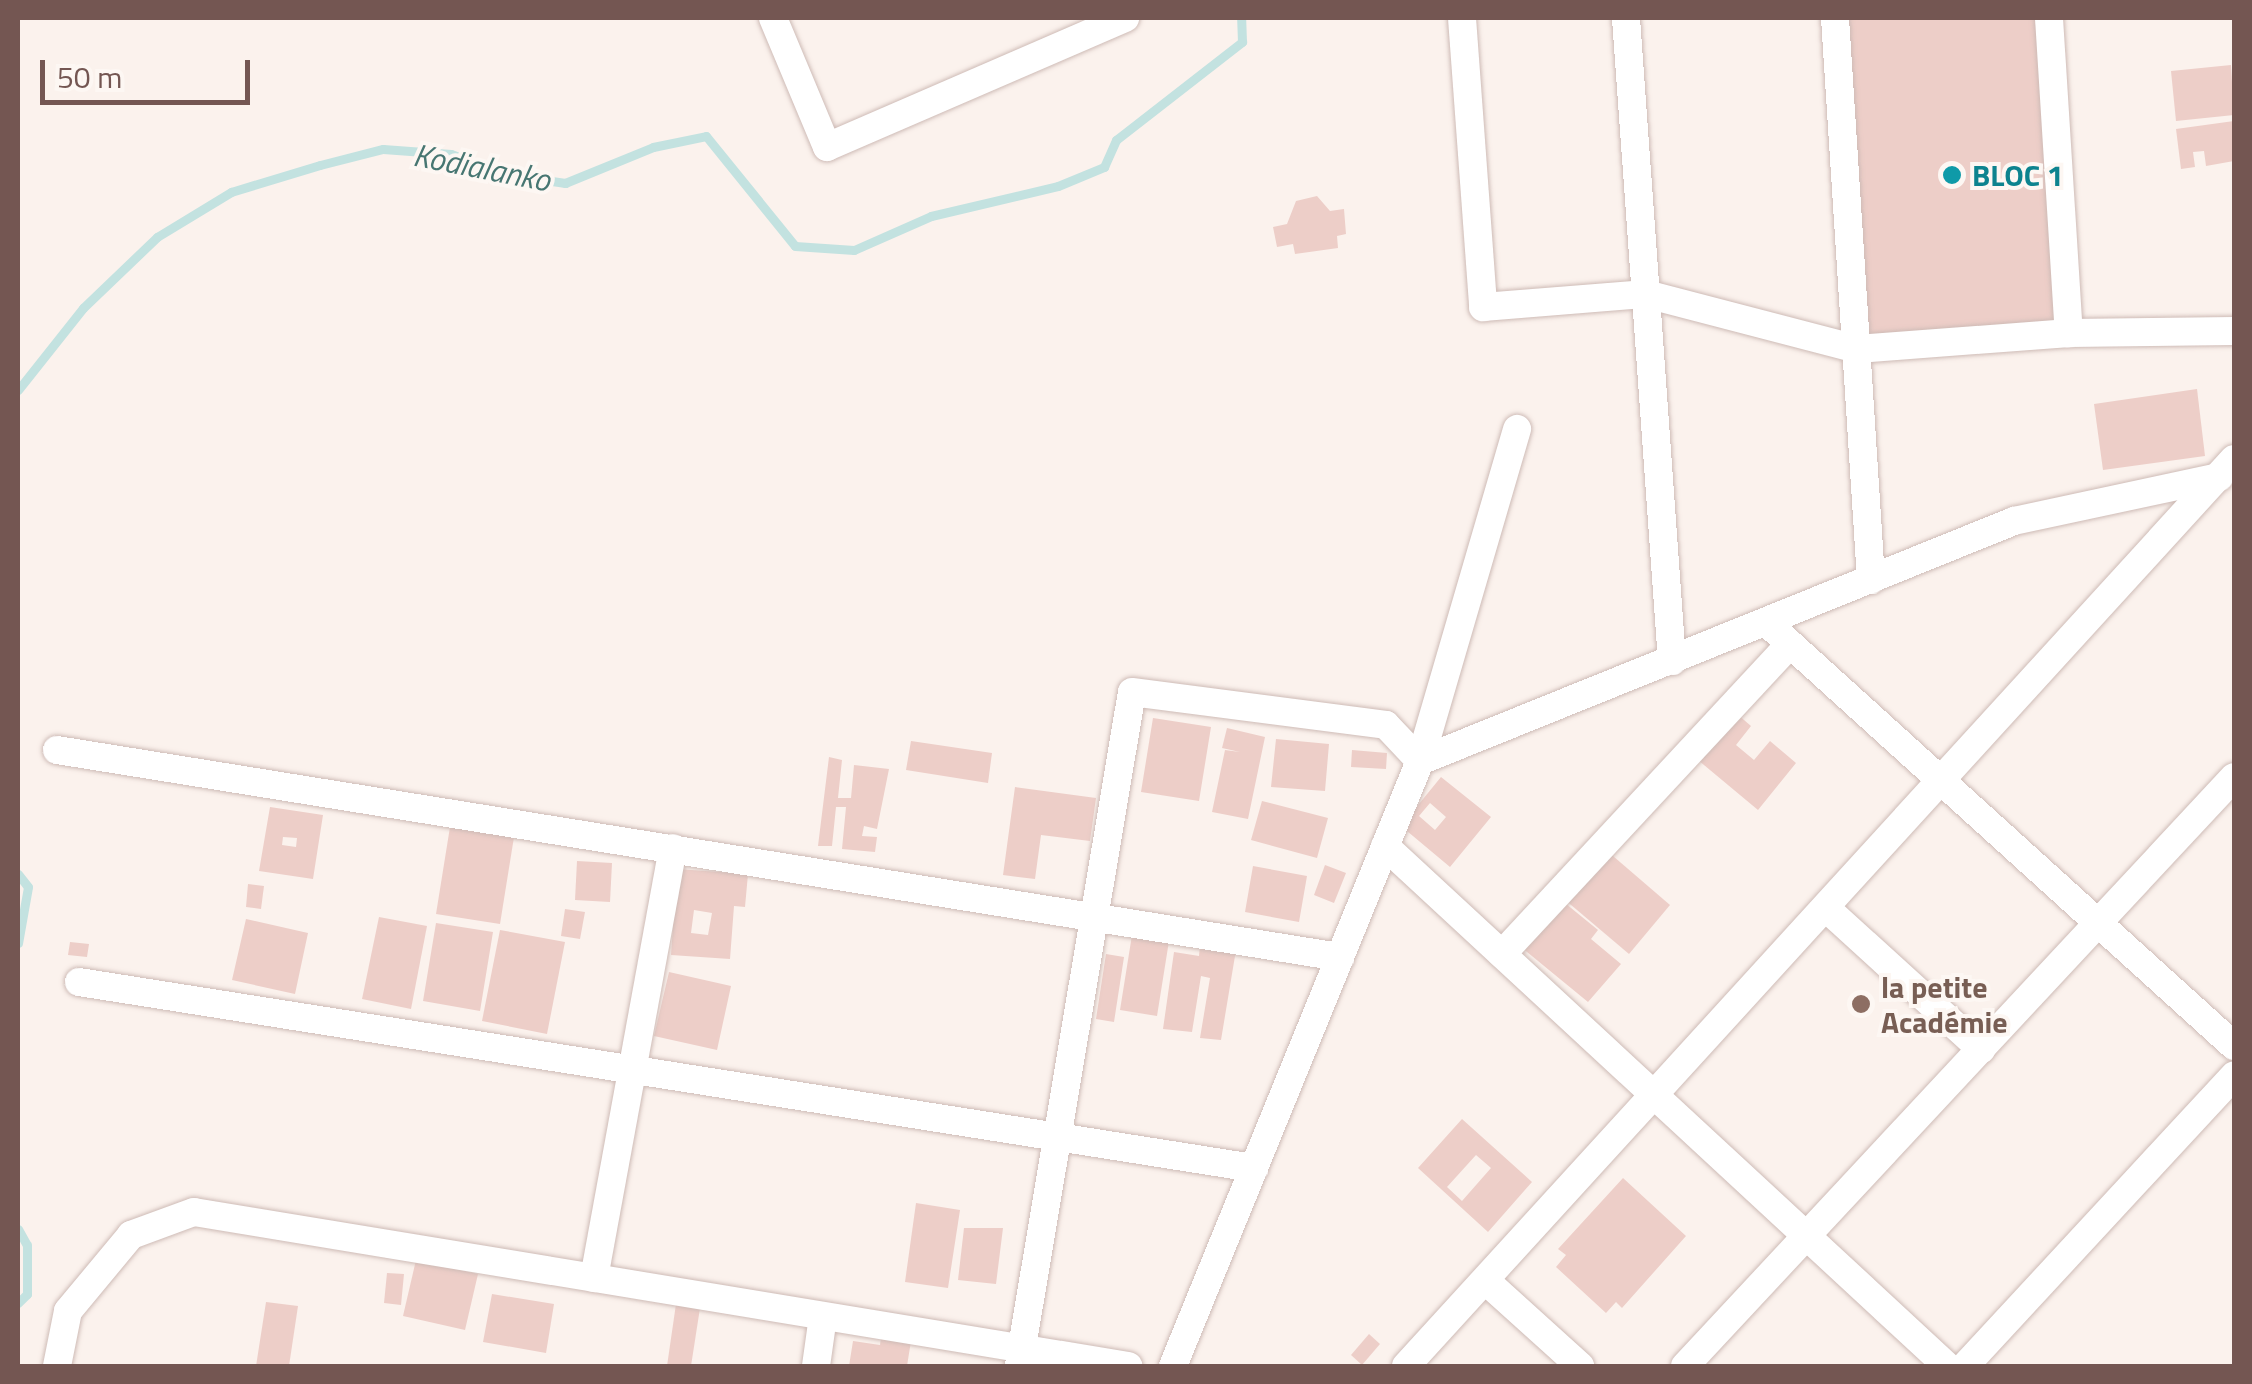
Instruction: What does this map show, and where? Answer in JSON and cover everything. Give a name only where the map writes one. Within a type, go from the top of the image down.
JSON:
[{"type":"street","points":[[773,18],[827,147],[1126,18]]},
{"type":"street","points":[[1462,18],[1483,307],[1646,294],[1856,348],[2070,333],[2234,332]]},
{"type":"street","points":[[1626,18],[1672,660]]},
{"type":"street","points":[[1835,18],[1872,580]]},
{"type":"street","points":[[2049,18],[2070,333]]},
{"type":"street","points":[[1174,1366],[1420,760],[1517,430]]},
{"type":"street","points":[[1420,760],[2014,521],[2227,468]]},
{"type":"street","points":[[1406,1366],[2227,468]]},
{"type":"street","points":[[1767,623],[2234,1046]]},
{"type":"street","points":[[1502,954],[1790,644]]},
{"type":"street","points":[[1021,1358],[1132,692],[1386,725],[1420,760]]},
{"type":"street","points":[[56,750],[1340,957]]},
{"type":"street","points":[[1684,1366],[2234,777]]},
{"type":"street","points":[[1386,846],[1947,1366]]},
{"type":"street","points":[[594,1278],[673,848]]},
{"type":"street","points":[[1826,908],[1981,1049]]},
{"type":"street","points":[[78,982],[1254,1168]]},
{"type":"street","points":[[1965,1366],[2234,1076]]},
{"type":"street","points":[[57,1366],[68,1311],[131,1234],[194,1212],[823,1316],[1021,1358],[1128,1366]]},
{"type":"street","points":[[1486,1281],[1580,1366]]},
{"type":"street","points":[[816,1366],[823,1316]]},
{"type":"building","name":"BLOC 1","points":[[1835,18],[2049,18],[2069,333],[1857,349]]},
{"type":"building","points":[[2231,65],[2234,115],[2176,121],[2171,71]]},
{"type":"building","points":[[2234,121],[2234,161],[2206,166],[2204,151],[2193,152],[2195,167],[2181,169],[2176,129]]},
{"type":"building","points":[[1317,196],[1330,211],[1344,209],[1346,234],[1337,236],[1338,248],[1295,254],[1293,244],[1277,247],[1273,227],[1287,224],[1296,201]]},
{"type":"building","points":[[2197,389],[2205,456],[2103,470],[2094,404]]},
{"type":"building","points":[[1737,714],[1751,726],[1736,745],[1754,760],[1770,741],[1796,763],[1758,810],[1698,760]]},
{"type":"building","points":[[1153,718],[1211,727],[1199,801],[1141,792]]},
{"type":"building","points":[[1227,728],[1265,737],[1248,819],[1212,812],[1225,750],[1240,752],[1222,748]]},
{"type":"building","points":[[1276,739],[1329,744],[1325,791],[1271,787]]},
{"type":"building","points":[[911,741],[992,753],[988,783],[906,770]]},
{"type":"building","points":[[1352,750],[1387,753],[1386,769],[1351,767]]},
{"type":"building","points":[[829,757],[842,760],[838,798],[851,798],[854,765],[889,769],[877,829],[864,826],[862,836],[877,837],[875,852],[842,849],[846,807],[836,807],[832,846],[818,846]]},
{"type":"building","points":[[1441,777],[1491,817],[1450,867],[1401,826]],"holes":[[[1430,803],[1446,817],[1435,830],[1419,816]]]},
{"type":"building","points":[[1015,787],[1096,798],[1090,841],[1041,835],[1035,879],[1003,875]]},
{"type":"building","points":[[1262,801],[1328,818],[1317,858],[1251,840]]},
{"type":"building","points":[[270,807],[323,815],[313,879],[259,871]],"holes":[[[283,837],[297,838],[296,847],[282,845]]]},
{"type":"building","points":[[450,827],[514,837],[500,924],[436,914]]},
{"type":"building","points":[[1606,850],[1670,905],[1629,954],[1564,899]]},
{"type":"building","points":[[577,861],[612,863],[610,902],[575,900]]},
{"type":"building","points":[[1325,865],[1346,873],[1334,903],[1314,895]]},
{"type":"building","points":[[1253,866],[1307,876],[1299,922],[1245,912]]},
{"type":"building","points":[[677,869],[748,874],[745,907],[734,906],[730,959],[671,955]],"holes":[[[694,910],[712,913],[708,935],[691,933]]]},
{"type":"building","points":[[248,884],[264,886],[261,909],[246,907]]},
{"type":"building","points":[[1560,899],[1598,930],[1591,939],[1621,964],[1588,1002],[1521,947]]},
{"type":"building","points":[[565,909],[585,912],[580,939],[561,936]]},
{"type":"building","points":[[379,917],[427,926],[411,1009],[362,999]]},
{"type":"building","points":[[246,919],[308,933],[295,994],[232,980]]},
{"type":"building","points":[[436,923],[493,932],[480,1011],[423,1001]]},
{"type":"building","points":[[500,930],[565,942],[547,1034],[482,1021]]},
{"type":"building","points":[[1132,935],[1169,941],[1157,1016],[1120,1010]]},
{"type":"building","points":[[70,942],[89,944],[87,957],[68,955]]},
{"type":"building","points":[[1200,945],[1236,950],[1221,1040],[1200,1038],[1210,978],[1201,976],[1192,1032],[1163,1029],[1174,952],[1199,956]]},
{"type":"building","points":[[1106,954],[1124,957],[1114,1022],[1096,1019]]},
{"type":"building","points":[[669,972],[731,986],[717,1050],[654,1036]]},
{"type":"building","points":[[1462,1119],[1532,1182],[1488,1232],[1418,1168]],"holes":[[[1476,1155],[1491,1168],[1462,1201],[1447,1187]]]},
{"type":"building","points":[[1623,1178],[1686,1236],[1622,1308],[1616,1302],[1606,1313],[1556,1267],[1566,1255],[1558,1249]]},
{"type":"building","points":[[916,1203],[960,1210],[948,1288],[905,1282]]},
{"type":"building","points":[[964,1228],[1003,1228],[996,1284],[958,1280]]},
{"type":"building","points":[[416,1260],[478,1274],[465,1330],[403,1316]]},
{"type":"building","points":[[387,1273],[404,1274],[401,1305],[384,1303]]},
{"type":"building","points":[[492,1294],[554,1304],[546,1353],[483,1342]]},
{"type":"building","points":[[266,1302],[298,1306],[289,1366],[256,1366]]},
{"type":"building","points":[[676,1304],[700,1308],[691,1366],[667,1366]]},
{"type":"building","points":[[1369,1334],[1380,1344],[1362,1365],[1351,1355]]},
{"type":"building","points":[[881,1337],[911,1341],[907,1366],[849,1366],[853,1341],[880,1345]]},
{"type":"waterway","name":"Kodialanko","points":[[18,390],[83,308],[157,237],[231,192],[383,149],[451,154],[504,174],[565,183],[653,147],[706,136],[795,246],[854,250],[931,216],[1058,186],[1104,167],[1116,140],[1242,42],[1241,18]]},
{"type":"waterway","name":"Kodialanko","points":[[18,874],[28,887],[18,943]]},
{"type":"waterway","name":"Kodialanko","points":[[18,1229],[27,1245],[27,1294],[18,1303]]},
{"type":"place","name":"BLOC 1","points":[[1952,175]]},
{"type":"place","name":"la petite Académie","points":[[1861,1004]]}]
